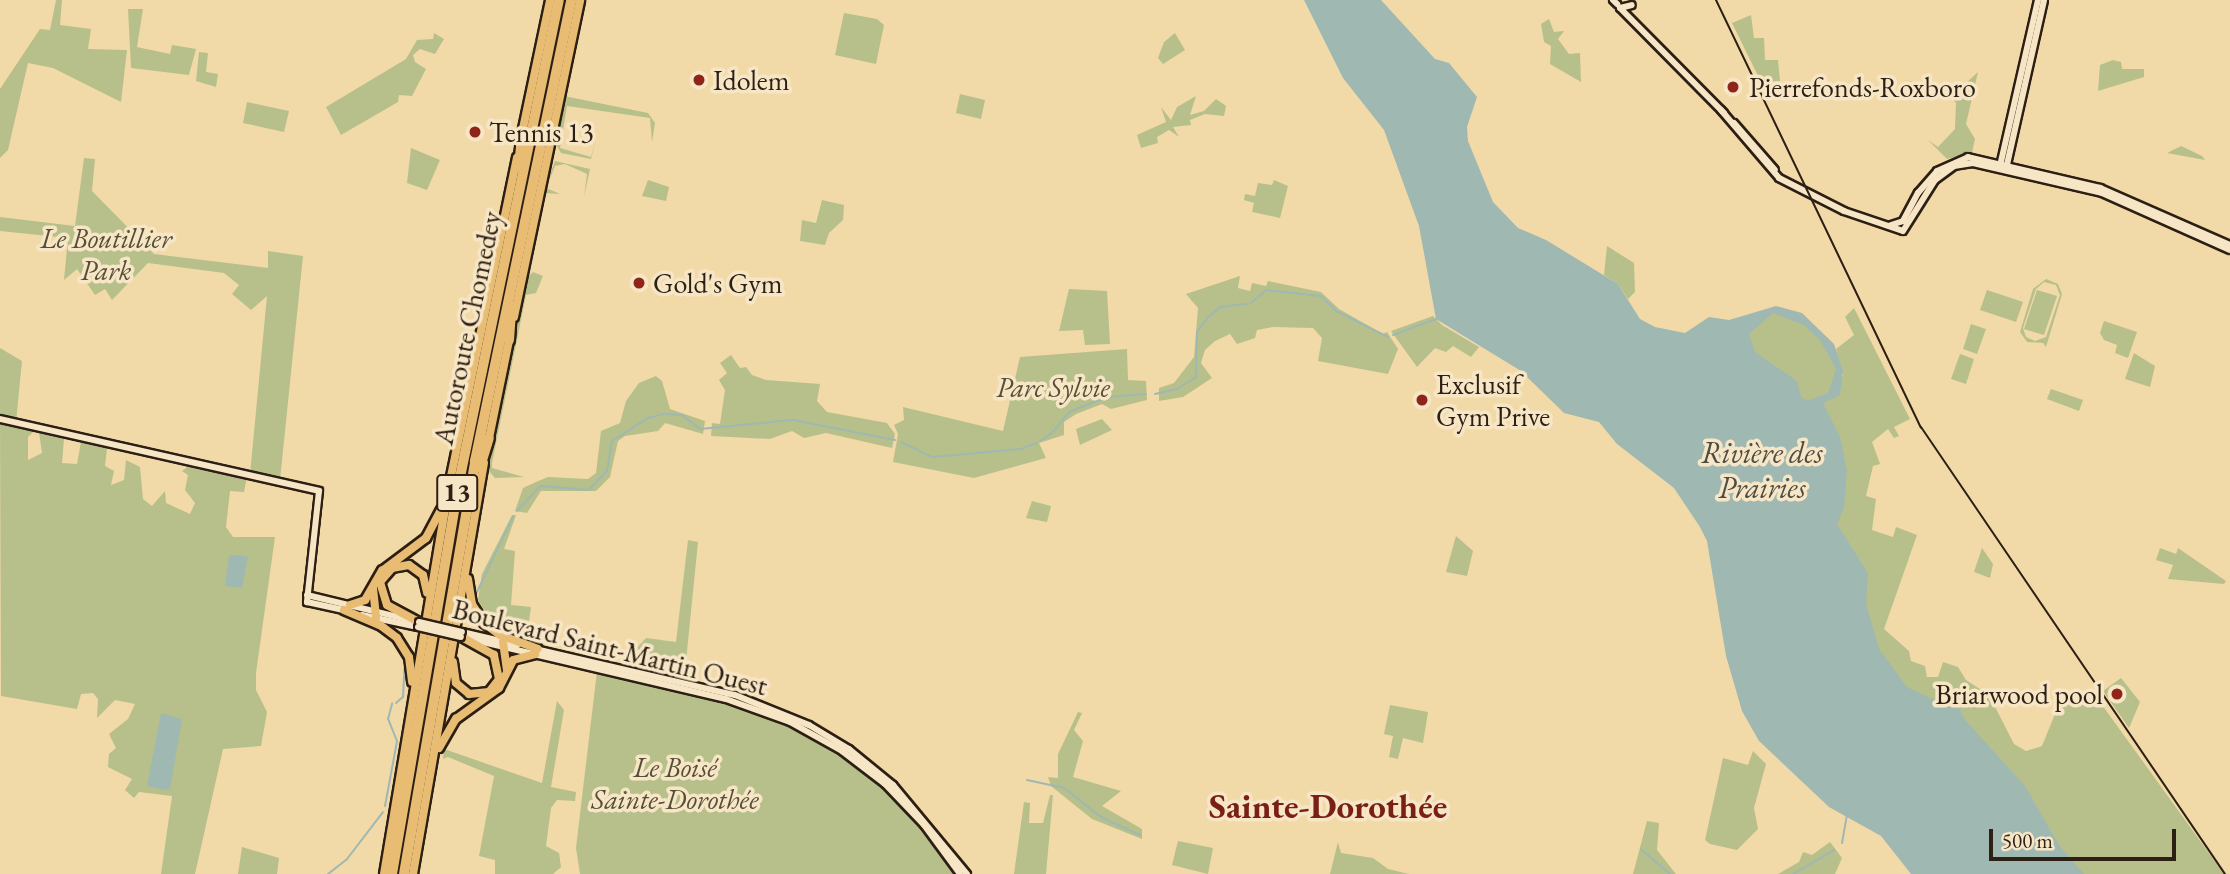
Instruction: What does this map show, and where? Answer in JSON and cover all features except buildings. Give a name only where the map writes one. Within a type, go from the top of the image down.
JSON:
[{"type":"highway","name":"Autoroute Chomedey","points":[[393,874],[397,820],[460,477],[559,0]]},
{"type":"highway","name":"Autoroute Chomedey","points":[[404,874],[515,267],[571,0]]},
{"type":"highway","points":[[508,238],[522,135]]},
{"type":"highway","points":[[509,340],[515,267]]},
{"type":"highway","points":[[466,539],[489,438]]},
{"type":"highway","points":[[412,874],[416,807]]},
{"type":"highway","points":[[385,874],[397,820]]},
{"type":"main road","points":[[397,820],[383,810],[395,803],[421,623],[544,16],[550,0]]},
{"type":"main road","points":[[489,438],[580,0]]},
{"type":"main road","points":[[2004,167],[2038,0]]},
{"type":"main road","points":[[2004,167],[2044,0]]},
{"type":"main road","points":[[1617,4],[1721,110],[1788,184],[1865,219],[1903,231],[1921,197],[1947,169],[1968,163],[2004,167]]},
{"type":"main road","points":[[1617,4],[1632,5]]},
{"type":"main road","points":[[1630,32],[1640,29]]},
{"type":"main road","points":[[1654,43],[1664,39]]},
{"type":"main road","points":[[1664,65],[1673,62]]},
{"type":"main road","points":[[1690,79],[1700,76]]},
{"type":"main road","points":[[1698,99],[1707,96]]},
{"type":"main road","points":[[1865,219],[1892,225],[1903,221],[1921,189],[1951,162],[1968,157],[2106,194],[2230,248]]},
{"type":"main road","name":"Boulevard Saint-Martin Ouest","points":[[0,419],[319,491],[307,598],[421,623],[459,636],[504,644],[738,702],[807,730],[850,757],[893,792],[960,874]]},
{"type":"main road","points":[[347,608],[366,599],[383,569],[431,532],[450,481]]},
{"type":"main road","points":[[459,636],[498,660],[499,679],[486,693],[471,694],[457,685],[459,636],[466,539]]},
{"type":"main road","points":[[466,539],[468,590],[476,612],[500,635],[536,652]]},
{"type":"main road","points":[[410,565],[423,575],[421,623],[391,609],[381,598],[382,578],[395,566],[410,565]]},
{"type":"main road","points":[[373,586],[376,615]]},
{"type":"main road","points":[[347,608],[385,628],[406,651],[412,675],[407,734]]},
{"type":"main road","points":[[412,874],[459,636]]},
{"type":"main road","points":[[504,644],[507,671]]},
{"type":"main road","points":[[430,774],[448,728],[495,692],[515,658],[536,652]]},
{"type":"main road","name":"Boulevard Saint-Martin Ouest","points":[[536,652],[739,696],[815,728],[894,785],[967,874]]},
{"type":"green space","points":[[56,0],[62,0],[60,25],[91,29],[88,49],[127,50],[121,102],[53,68],[28,63],[8,150],[0,158],[0,89],[40,29],[50,30]]},
{"type":"green space","points":[[128,9],[143,9],[137,47],[170,54],[172,45],[196,49],[189,75],[131,68]]},
{"type":"green space","points":[[844,13],[877,19],[884,25],[876,64],[835,55]]},
{"type":"green space","points":[[1751,15],[1754,38],[1764,38],[1765,60],[1778,60],[1780,81],[1761,82],[1732,23]]},
{"type":"green space","points":[[1549,19],[1554,32],[1564,31],[1558,39],[1569,54],[1580,53],[1581,82],[1550,64],[1551,46],[1544,42],[1541,24]]},
{"type":"green space","points":[[434,33],[444,39],[435,54],[420,49],[413,55],[415,62],[426,69],[412,96],[399,95],[398,102],[341,135],[326,107],[406,59],[417,40],[433,39]]},
{"type":"green space","points":[[1175,33],[1185,50],[1163,64],[1158,58],[1164,42]]},
{"type":"green space","points":[[199,52],[208,53],[206,72],[218,74],[216,87],[196,81]]},
{"type":"green space","points":[[2113,60],[2121,62],[2122,69],[2144,69],[2144,77],[2098,91],[2100,65]]},
{"type":"green space","points":[[1978,72],[1966,124],[1975,139],[1972,153],[1947,159],[1928,140],[1938,147],[1955,129],[1956,103],[1945,92],[1904,80],[1950,89],[1964,85]]},
{"type":"green space","points":[[960,94],[985,100],[981,119],[956,113]]},
{"type":"green space","points":[[564,96],[648,113],[655,123],[652,142],[650,118],[567,106],[560,148],[591,157],[597,135],[591,159],[561,153],[555,143]]},
{"type":"green space","points":[[1196,96],[1190,115],[1204,111],[1216,99],[1226,106],[1224,116],[1205,114],[1190,120],[1191,125],[1173,127],[1179,137],[1169,130],[1157,137],[1158,143],[1141,148],[1137,135],[1166,122],[1161,107],[1171,120],[1177,107]]},
{"type":"green space","points":[[247,102],[289,111],[284,132],[243,123]]},
{"type":"green space","points":[[2181,146],[2202,156],[2205,160],[2167,153]]},
{"type":"green space","points":[[411,148],[440,160],[427,190],[407,183]]},
{"type":"green space","name":"Le Boutillier Park","points":[[84,158],[95,159],[92,191],[154,254],[268,268],[268,251],[303,256],[280,480],[250,474],[267,296],[251,310],[232,294],[239,285],[224,273],[148,263],[112,300],[105,289],[95,295],[77,269],[64,280],[68,238],[0,231],[0,217],[75,226]]},
{"type":"green space","points":[[555,161],[590,169],[584,197],[587,174],[565,164],[555,166],[546,188],[560,194],[543,193]]},
{"type":"green space","points":[[648,180],[669,187],[666,201],[642,196]]},
{"type":"green space","points":[[1274,180],[1288,186],[1280,218],[1252,212],[1254,203],[1244,200],[1245,194],[1255,196],[1258,183],[1272,185]]},
{"type":"green space","points":[[822,200],[844,205],[843,220],[829,233],[825,245],[800,241],[802,220],[816,223]]},
{"type":"green space","points":[[1607,246],[1634,263],[1635,292],[1628,299],[1618,284],[1604,275]]},
{"type":"green space","points":[[533,272],[543,276],[536,293],[526,295],[492,463],[492,468],[524,477],[495,478],[489,471],[490,448],[502,380],[525,280]]},
{"type":"green space","points":[[1240,276],[1238,288],[1250,291],[1252,283],[1266,286],[1268,281],[1321,292],[1339,309],[1383,334],[1387,332],[1398,349],[1388,374],[1318,361],[1322,338],[1313,328],[1273,327],[1257,330],[1255,338],[1237,344],[1230,334],[1215,341],[1205,350],[1201,363],[1212,378],[1183,397],[1159,401],[1159,388],[1174,383],[1194,357],[1198,308],[1186,294]]},
{"type":"green space","points":[[2046,279],[2058,284],[2062,294],[2046,347],[2043,343],[2027,342],[2020,332],[2033,289]],"holes":[[[2044,282],[2056,285],[2060,295],[2046,337],[2035,341],[2026,337],[2023,328],[2036,289]]]},
{"type":"green space","points":[[1069,289],[1107,291],[1110,344],[1085,345],[1083,330],[1059,331]]},
{"type":"green space","points":[[1987,290],[2023,302],[2016,322],[1980,310]]},
{"type":"green space","points":[[2037,290],[2057,296],[2044,335],[2024,329]]},
{"type":"green space","points":[[1854,308],[1910,419],[1894,427],[1899,436],[1894,438],[1888,429],[1872,442],[1880,464],[1873,466],[1866,496],[1876,499],[1872,530],[1893,537],[1896,527],[1917,535],[1884,629],[1909,651],[1911,661],[1925,666],[1927,677],[1938,677],[1943,662],[1958,667],[1966,680],[1989,695],[2014,744],[2026,751],[2042,746],[2057,709],[2092,691],[2224,874],[2042,874],[1868,668],[1732,342],[1772,310],[1803,319],[1835,356],[1839,379],[1843,376],[1836,349],[1854,335],[1845,317]]},
{"type":"green space","points":[[1433,316],[1442,325],[1479,347],[1471,357],[1453,346],[1446,352],[1435,348],[1417,367],[1391,331]]},
{"type":"green space","points":[[2104,321],[2137,332],[2128,358],[2115,353],[2117,345],[2104,340],[2100,333]]},
{"type":"green space","points":[[1971,324],[1986,329],[1977,354],[1963,349]]},
{"type":"green space","points":[[0,348],[22,361],[16,422],[0,417]]},
{"type":"green space","name":"Parc Sylvie","points":[[1127,349],[1128,380],[1146,381],[1147,400],[1111,409],[1102,404],[1076,414],[1064,422],[1064,435],[1039,443],[1046,458],[974,478],[893,462],[898,434],[894,425],[904,420],[903,407],[1003,431],[1020,357]]},
{"type":"green space","points":[[2134,353],[2155,366],[2150,387],[2125,379]]},
{"type":"green space","points":[[1960,354],[1974,359],[1966,384],[1951,379]]},
{"type":"green space","points":[[731,355],[740,368],[746,367],[752,375],[766,380],[820,384],[817,401],[827,412],[887,423],[895,434],[892,448],[826,433],[804,438],[792,431],[770,439],[711,436],[712,423],[720,424],[725,390],[719,380],[727,373],[720,363]]},
{"type":"green space","points":[[656,376],[662,381],[670,409],[705,421],[703,434],[665,423],[658,431],[625,436],[618,441],[610,477],[596,491],[541,491],[527,513],[515,511],[523,488],[548,477],[588,479],[596,473],[601,431],[620,423],[626,401],[639,383]]},
{"type":"green space","points":[[2051,389],[2083,400],[2079,411],[2047,399]]},
{"type":"green space","points":[[1102,419],[1112,430],[1080,445],[1076,429]]},
{"type":"green space","points":[[0,421],[34,431],[28,437],[28,460],[42,453],[39,432],[64,439],[62,463],[77,464],[81,442],[107,448],[105,466],[114,471],[111,485],[124,480],[126,460],[140,467],[143,499],[152,506],[165,491],[166,503],[190,514],[195,503],[185,490],[188,475],[182,471],[190,465],[247,477],[244,492],[230,491],[226,527],[233,537],[275,537],[256,673],[256,690],[267,712],[261,746],[223,749],[195,874],[161,874],[172,796],[139,792],[134,798],[125,790],[132,779],[108,767],[109,754],[116,748],[109,734],[128,719],[135,704],[115,700],[97,718],[98,699],[93,693],[81,694],[77,709],[1,696]]},
{"type":"green space","points":[[1032,501],[1051,506],[1047,522],[1026,518]]},
{"type":"green space","points":[[512,515],[516,515],[504,549],[515,551],[511,605],[531,607],[527,636],[492,622],[478,600],[482,574]]},
{"type":"green space","points":[[1456,536],[1473,551],[1467,576],[1446,572]]},
{"type":"green space","points":[[688,540],[698,542],[684,681],[636,670],[636,649],[646,638],[676,642]]},
{"type":"green space","points":[[1982,548],[1993,564],[1990,578],[1974,572]]},
{"type":"green space","points":[[2160,548],[2176,554],[2178,548],[2226,581],[2224,584],[2168,579],[2173,565],[2156,560]]},
{"type":"green space","name":"Le Boisé Sainte-Dorothée","points":[[597,671],[747,708],[814,737],[896,799],[956,874],[580,874],[576,848]]},
{"type":"green space","points":[[2121,678],[2140,702],[2129,728],[2103,691]]},
{"type":"green space","points":[[557,701],[564,710],[551,787],[576,792],[575,801],[557,800],[551,808],[546,846],[559,853],[561,867],[553,874],[495,874],[495,860],[479,856],[494,776],[448,757],[443,759],[444,749],[542,783]]},
{"type":"green space","points":[[1390,705],[1428,712],[1423,743],[1403,738],[1398,759],[1389,757],[1393,736],[1384,734]]},
{"type":"green space","points":[[1078,712],[1082,713],[1074,730],[1083,741],[1073,777],[1121,791],[1102,806],[1142,829],[1142,839],[1092,819],[1051,786],[1048,777],[1058,778],[1058,754]]},
{"type":"green space","points":[[1753,751],[1766,764],[1754,808],[1758,829],[1737,850],[1710,844],[1705,840],[1723,758],[1748,765]]},
{"type":"green space","points":[[1050,795],[1053,795],[1046,874],[1014,874],[1024,802],[1030,803],[1029,823],[1043,823]]},
{"type":"green space","points":[[1647,821],[1659,823],[1657,850],[1676,874],[1633,874]]},
{"type":"green space","points":[[1178,841],[1213,848],[1208,874],[1172,865]]},
{"type":"green space","points":[[1338,842],[1341,853],[1373,858],[1388,869],[1409,874],[1330,874]]},
{"type":"green space","points":[[1830,842],[1842,858],[1835,874],[1778,874],[1799,862],[1803,852],[1812,855]]},
{"type":"green space","points":[[242,847],[279,858],[277,874],[238,874]]},
{"type":"water","name":"Rivière des Prairies","points":[[1304,0],[1381,0],[1435,59],[1449,63],[1477,97],[1467,127],[1468,141],[1493,202],[1518,228],[1546,240],[1618,284],[1640,319],[1655,327],[1685,333],[1709,317],[1729,320],[1776,306],[1802,313],[1834,344],[1843,371],[1841,388],[1839,396],[1823,403],[1840,437],[1847,471],[1844,508],[1837,524],[1868,573],[1866,604],[1879,649],[1907,687],[1932,699],[1956,703],[1966,721],[2025,786],[2059,845],[2084,874],[1911,874],[1881,836],[1829,807],[1759,741],[1742,711],[1726,656],[1707,541],[1700,527],[1674,488],[1617,444],[1599,422],[1564,413],[1521,371],[1436,319],[1419,226],[1384,130],[1343,78]],"holes":[[[1773,313],[1804,325],[1820,340],[1836,369],[1828,393],[1807,401],[1801,397],[1797,381],[1755,352],[1749,334]]]},
{"type":"water","points":[[229,555],[248,556],[242,588],[225,586]]},
{"type":"water","points":[[161,713],[182,719],[170,789],[165,790],[147,786]]},
{"type":"waterway","points":[[1250,304],[1266,290],[1321,296],[1336,311],[1388,337]]},
{"type":"waterway","points":[[1155,394],[1177,389],[1196,377],[1197,332],[1208,317],[1221,307],[1247,304]]},
{"type":"waterway","points":[[1393,335],[1436,319]]},
{"type":"waterway","points":[[1040,441],[1052,433],[1069,412],[1107,397],[1146,394]]},
{"type":"waterway","points":[[517,511],[540,486],[589,490],[607,471],[612,441],[648,418],[664,414],[682,415],[700,429],[793,420],[895,440]]},
{"type":"waterway","points":[[901,442],[932,457],[1021,449],[1037,443]]},
{"type":"waterway","points":[[475,596],[513,517]]},
{"type":"waterway","points":[[396,703],[403,697],[405,663]]},
{"type":"waterway","points":[[385,806],[397,741],[388,719],[392,704]]},
{"type":"waterway","points":[[1027,780],[1064,788],[1101,817],[1140,835]]},
{"type":"waterway","points":[[328,874],[347,859],[383,812]]},
{"type":"waterway","points":[[1842,843],[1847,816]]},
{"type":"waterway","points":[[1641,849],[1670,874]]},
{"type":"waterway","points":[[1793,874],[1834,850]]},
{"type":"tram line","points":[[1716,0],[1921,427],[2225,874]]},
{"type":"place","name":"Idolem","points":[[699,80]]},
{"type":"place","name":"Pierrefonds-Roxboro","points":[[1733,87]]},
{"type":"place","name":"Tennis 13","points":[[475,132]]},
{"type":"place","name":"Gold's Gym","points":[[639,283]]},
{"type":"place","name":"Exclusif Gym Prive","points":[[1422,400]]},
{"type":"place","name":"Briarwood pool","points":[[2117,694]]},
{"type":"district","name":"Sainte-Dorothée","points":[[1328,806]]}]
